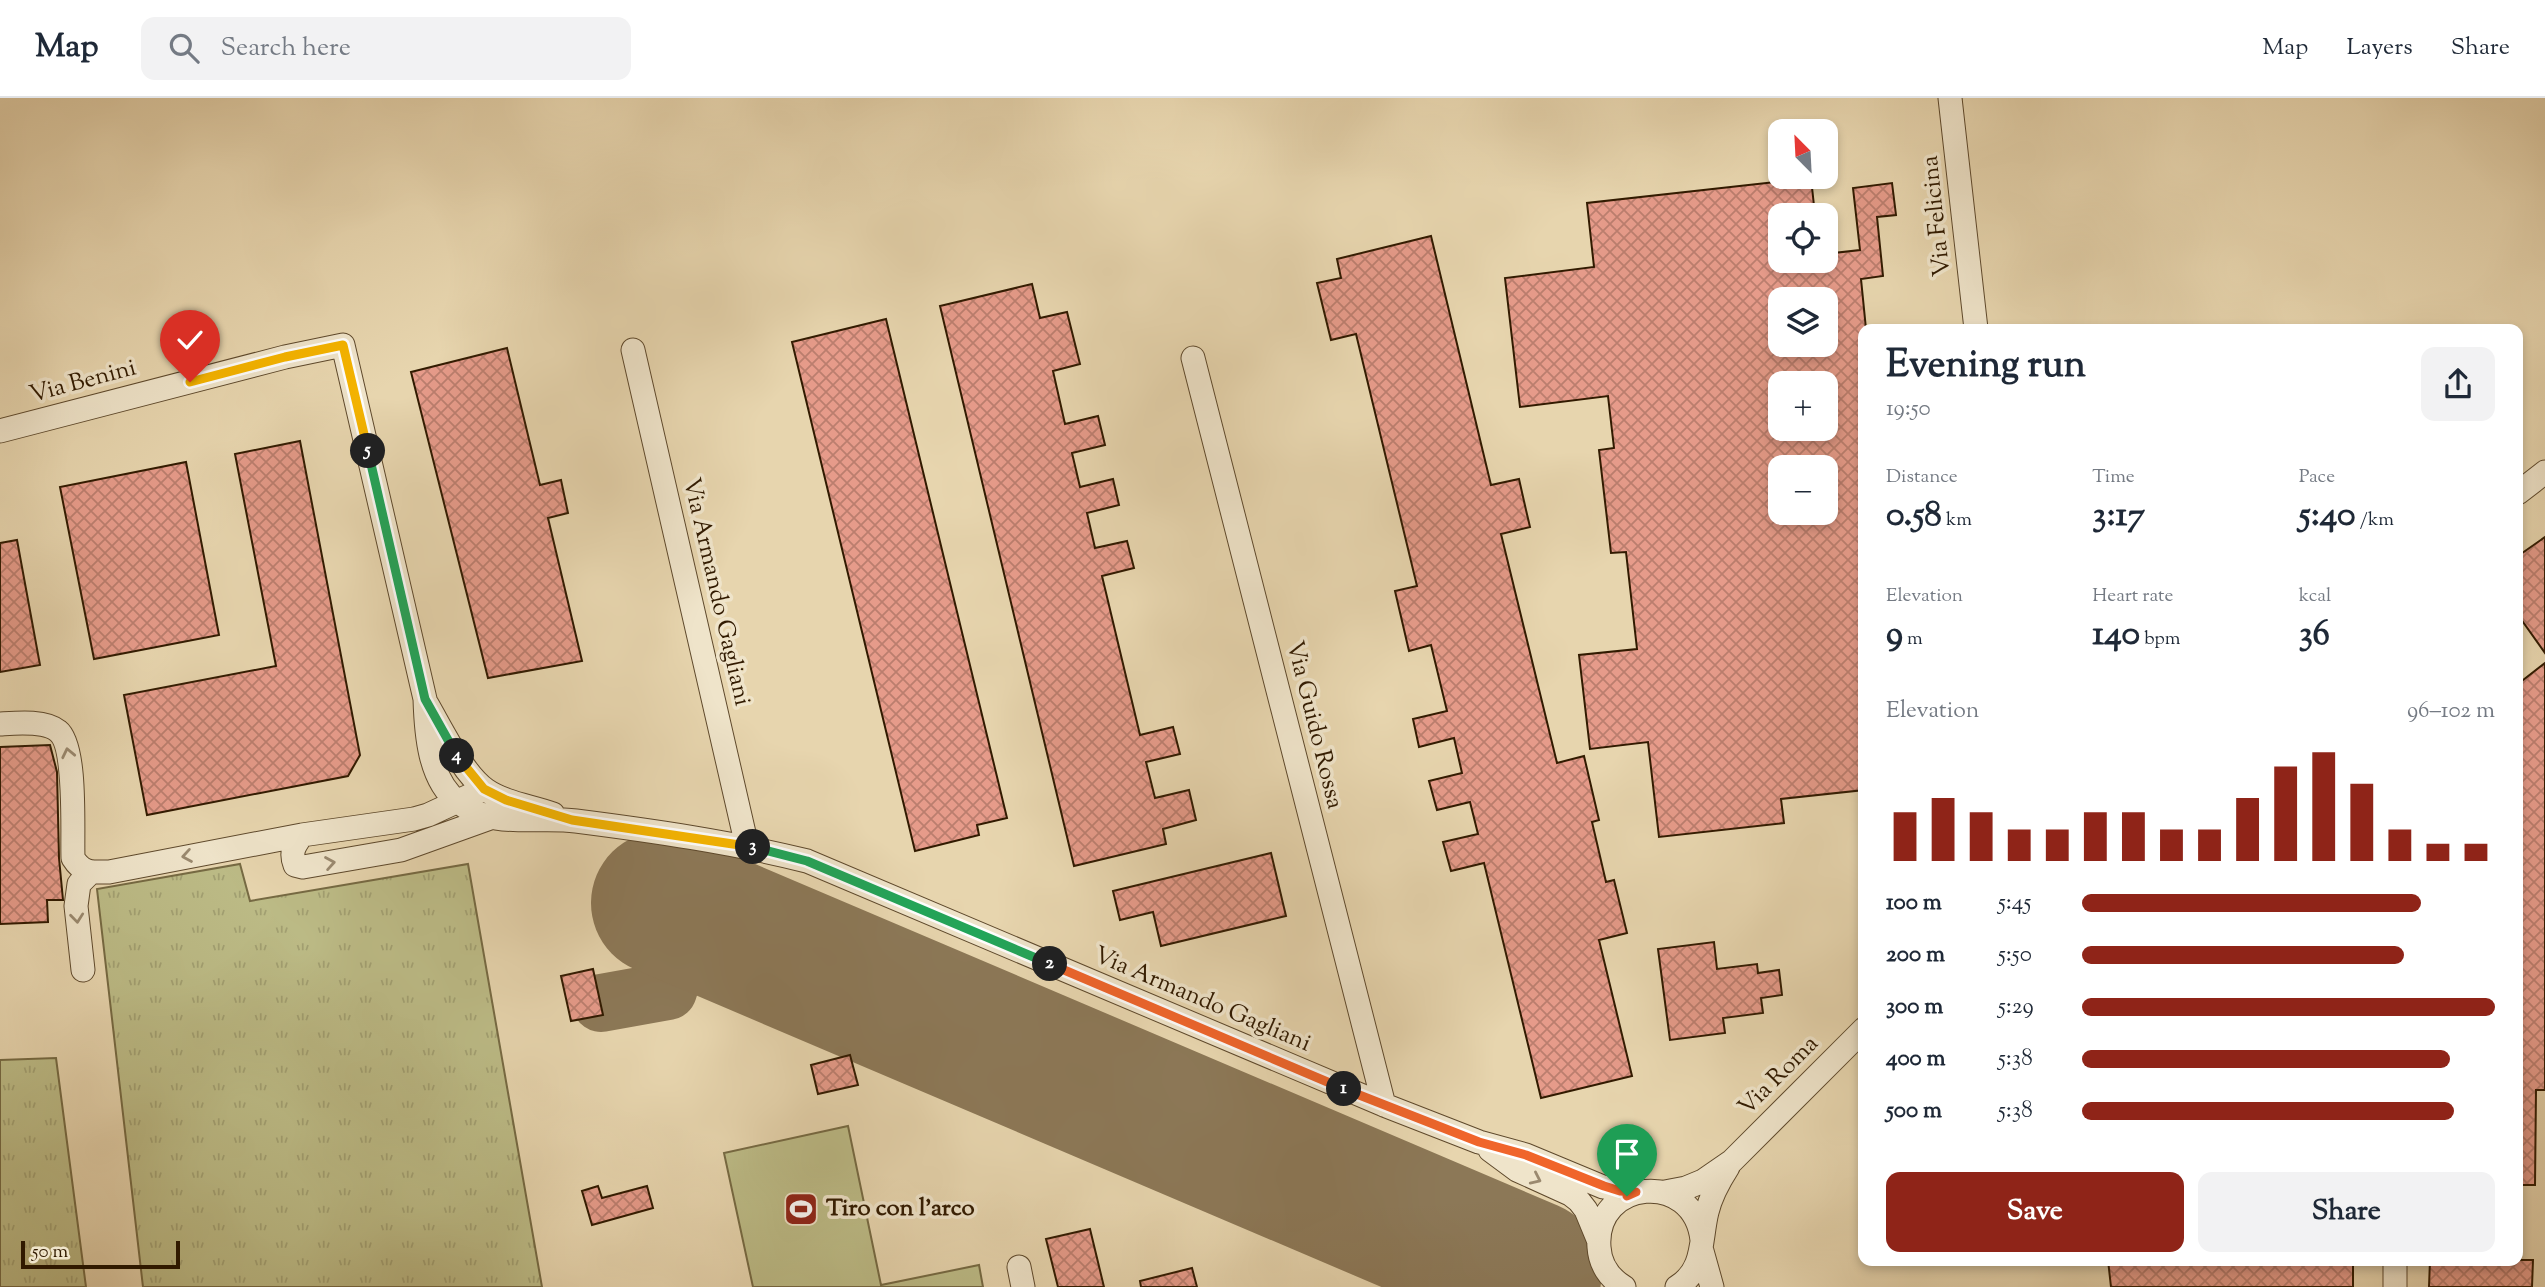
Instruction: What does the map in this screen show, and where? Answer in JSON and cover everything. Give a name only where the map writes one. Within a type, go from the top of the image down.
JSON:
[{"type":"street","name":"Via Felicina","points":[[1951,98],[1975,324]]},
{"type":"street","name":"Via Benini","points":[[0,431],[285,357],[343,345]]},
{"type":"street","name":"Via Armando Gagliani","points":[[343,345],[425,699],[426,731],[431,755],[440,776],[456,800],[474,813],[510,820],[572,820]]},
{"type":"street","name":"Via Armando Gagliani","points":[[633,350],[747,846]]},
{"type":"street","name":"Via Guido Rossa","points":[[1193,358],[1384,1105]]},
{"type":"street","points":[[2523,489],[2545,472]]},
{"type":"street","name":"Via Armando Gagliani","points":[[425,699],[454,752],[484,789],[506,800],[572,820],[747,846],[807,861],[1384,1105],[1479,1142],[1526,1155],[1604,1186],[1636,1192]]},
{"type":"street","points":[[0,724],[46,726],[58,731],[67,743],[71,765],[74,858],[79,868],[91,872],[109,872],[302,835],[414,818],[428,815],[484,789]]},
{"type":"street","name":"Via Armando Gagliani","points":[[302,835],[294,846],[292,857],[295,865],[303,867],[401,850],[493,817]]},
{"type":"street","points":[[83,970],[76,906],[79,884],[91,872]]},
{"type":"street","name":"Via Roma","points":[[1636,1192],[1665,1192],[1686,1188],[1703,1181],[1732,1161],[1858,1035]]},
{"type":"street","name":"Via Armando Gagliani","points":[[1479,1142],[1517,1170],[1570,1194],[1579,1201],[1591,1220],[1598,1239]]},
{"type":"street","name":"Via Roma","points":[[1677,1287],[1692,1274],[1702,1245],[1711,1197],[1732,1161]]},
{"type":"street","points":[[1624,1287],[1604,1278],[1598,1239],[1600,1228],[1611,1208],[1636,1192]]},
{"type":"street","points":[[1665,1192],[1689,1208],[1698,1220],[1712,1287]]},
{"type":"street","points":[[2395,1266],[2395,1287]]},
{"type":"green space","points":[[240,864],[250,901],[468,864],[542,1287],[143,1287],[97,889]]},
{"type":"green space","points":[[56,1058],[86,1287],[0,1287],[0,1060]]},
{"type":"green space","name":"Tiro con l'arco","points":[[848,1126],[881,1285],[979,1265],[983,1287],[753,1287],[724,1153]]},
{"type":"building","points":[[1768,183],[1768,189],[1812,189],[1814,203],[1768,203],[1768,273],[1838,273],[1838,253],[1860,250],[1853,188],[1892,183],[1896,215],[1877,217],[1883,276],[1861,279],[1866,324],[1858,324],[1858,791],[1781,799],[1784,823],[1659,837],[1648,742],[1590,749],[1579,655],[1637,649],[1626,552],[1611,553],[1599,450],[1614,448],[1608,396],[1520,407],[1505,278],[1594,267],[1587,203]]},
{"type":"building","points":[[1431,236],[1491,485],[1519,479],[1530,527],[1501,534],[1557,763],[1584,756],[1599,820],[1592,822],[1606,882],[1614,880],[1627,933],[1599,940],[1632,1076],[1541,1098],[1484,863],[1451,871],[1443,842],[1478,834],[1470,802],[1437,810],[1429,781],[1462,773],[1454,738],[1419,747],[1413,719],[1447,711],[1431,645],[1409,651],[1395,591],[1417,586],[1356,334],[1331,340],[1317,283],[1341,278],[1337,259]]},
{"type":"building","points":[[1032,284],[1040,318],[1067,312],[1080,364],[1053,371],[1065,424],[1098,416],[1105,445],[1072,453],[1080,487],[1113,479],[1119,505],[1087,513],[1095,548],[1127,541],[1134,568],[1102,576],[1140,735],[1173,727],[1180,754],[1146,762],[1155,798],[1189,790],[1196,820],[1163,829],[1166,844],[1074,866],[940,306]]},
{"type":"building","points":[[886,319],[1007,818],[977,825],[979,835],[915,851],[792,342]]},
{"type":"building","points":[[507,348],[540,485],[561,480],[568,513],[548,518],[582,661],[488,678],[411,372]]},
{"type":"building","points":[[300,441],[360,755],[348,776],[147,815],[124,695],[276,666],[235,454]]},
{"type":"building","points":[[186,462],[219,635],[94,659],[60,487]]},
{"type":"building","points":[[2545,537],[2545,653],[2523,622],[2523,552]]},
{"type":"building","points":[[17,540],[40,665],[0,672],[0,543]]},
{"type":"building","points":[[2545,663],[2545,1090],[2536,1090],[2535,1185],[2523,1185],[2523,680]]},
{"type":"building","points":[[50,745],[57,772],[63,900],[47,900],[48,922],[0,924],[0,747]]},
{"type":"building","points":[[1271,853],[1286,916],[1161,946],[1153,912],[1120,920],[1113,891]]},
{"type":"building","points":[[1714,942],[1717,969],[1757,964],[1758,973],[1779,970],[1782,995],[1761,998],[1763,1013],[1723,1018],[1725,1033],[1670,1040],[1658,949]]},
{"type":"building","points":[[593,969],[603,1015],[571,1021],[561,976]]},
{"type":"building","points":[[850,1055],[858,1085],[818,1094],[811,1065]]},
{"type":"building","points":[[598,1186],[602,1198],[647,1186],[653,1208],[592,1225],[582,1191]]},
{"type":"building","points":[[1090,1229],[1104,1287],[1058,1287],[1046,1239]]},
{"type":"building","points":[[2523,1260],[2533,1260],[2532,1287],[2429,1287],[2430,1266],[2523,1266]]},
{"type":"building","points":[[2109,1266],[2353,1266],[2353,1287],[2111,1287]]},
{"type":"building","points":[[1192,1268],[1197,1287],[1141,1287],[1140,1281]]},
{"type":"taxiway","points":[[601,1003],[668,991],[692,916]]},
{"type":"runway","points":[[663,903],[1530,1272]]},
{"type":"place","name":"Tiro con l'arco","points":[[801,1209]]},
{"type":"route","points":[[190,382],[343,345],[425,699],[454,752],[484,789],[506,800],[572,820],[747,846],[807,861],[1384,1105],[1479,1142],[1526,1155],[1604,1186],[1636,1192],[1627,1196]]}]
